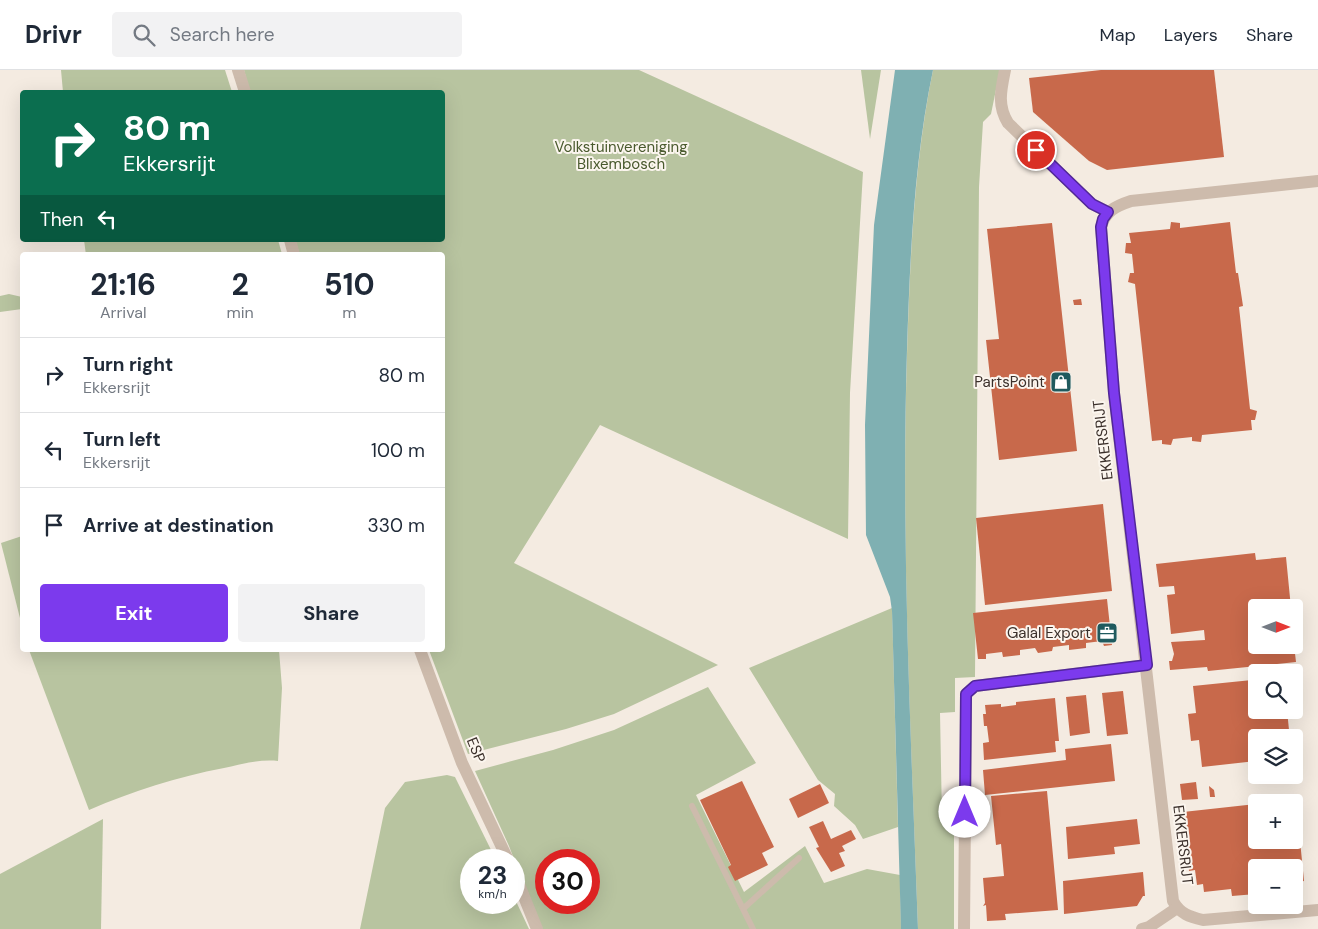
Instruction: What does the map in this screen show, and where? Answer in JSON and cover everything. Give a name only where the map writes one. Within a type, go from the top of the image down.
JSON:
[{"type":"street","points":[[238,70],[244,90]]},
{"type":"street","points":[[1005,70],[1000,98],[1003,114],[1008,123],[1092,204],[1108,212],[1118,205],[1131,200],[1318,182]]},
{"type":"street","name":"EKKERSRIJT","points":[[1108,212],[1103,219],[1101,227],[1114,393],[1147,665],[1162,816],[1173,902],[1177,908]]},
{"type":"street","name":"ESP","points":[[421,652],[462,763],[503,849]]},
{"type":"street","points":[[964,929],[966,694],[975,686],[1147,665]]},
{"type":"street","points":[[525,899],[537,929]]},
{"type":"street","points":[[1142,929],[1149,927],[1177,908],[1188,916],[1203,920],[1318,910]]},
{"type":"lane","points":[[692,806],[753,929]]},
{"type":"lane","points":[[744,908],[799,858]]},
{"type":"green space","points":[[61,70],[225,70],[231,90],[63,90]]},
{"type":"green space","name":"Volkstuinvereniging Blixembosch","points":[[244,70],[639,70],[863,172],[850,393],[848,539],[600,425],[514,563],[718,665],[614,714],[566,729],[468,754],[430,652],[445,652],[445,252],[299,252],[296,242],[445,242],[445,90],[249,90]]},
{"type":"green space","points":[[861,70],[881,70],[870,139]]},
{"type":"green space","points":[[933,70],[1000,70],[991,114],[983,122],[979,187],[975,677],[955,678],[955,712],[940,713],[942,818],[954,819],[954,929],[918,929],[906,570],[905,426],[910,283],[917,176]]},
{"type":"green space","points":[[84,242],[279,242],[281,252],[86,252]]},
{"type":"green space","points":[[9,294],[20,297],[20,309],[0,312],[0,296]]},
{"type":"green space","points":[[20,537],[20,618],[1,543]]},
{"type":"green space","points":[[892,608],[898,827],[863,839],[855,825],[834,806],[835,794],[818,780],[749,668]]},
{"type":"green space","points":[[30,652],[279,652],[282,688],[278,761],[251,762],[172,780],[89,810]]},
{"type":"green space","points":[[708,687],[756,763],[696,795],[744,892],[805,846],[824,883],[867,869],[900,875],[901,929],[541,929],[535,914],[600,914],[600,849],[535,849],[535,913],[525,888],[525,849],[510,849],[475,771],[553,750],[614,730]]},
{"type":"green space","points":[[447,775],[455,777],[491,849],[460,849],[460,914],[522,914],[529,929],[360,929],[385,808],[405,782]]},
{"type":"green space","points":[[103,819],[101,929],[0,929],[0,874]]},
{"type":"water","points":[[895,70],[933,70],[921,139],[914,209],[908,315],[905,422],[906,567],[918,929],[901,929],[892,611],[890,597],[866,535],[865,425],[874,225]]},
{"type":"building","points":[[1101,70],[1214,70],[1224,157],[1107,170],[1089,161],[1033,112],[1029,78]]},
{"type":"building","points":[[1171,222],[1180,223],[1180,228],[1230,222],[1236,273],[1238,273],[1243,306],[1239,307],[1250,409],[1257,411],[1255,420],[1251,420],[1252,430],[1202,435],[1201,442],[1192,441],[1192,437],[1173,439],[1171,445],[1162,444],[1162,440],[1152,441],[1135,284],[1128,282],[1130,273],[1134,273],[1132,254],[1125,253],[1126,243],[1131,243],[1129,233],[1170,229]]},
{"type":"building","points":[[1052,223],[1077,451],[999,460],[986,340],[999,339],[987,229]]},
{"type":"building","points":[[1081,299],[1082,305],[1074,305],[1073,300]]},
{"type":"building","points":[[1103,504],[1112,591],[985,605],[976,518]]},
{"type":"building","points":[[1255,553],[1256,560],[1286,557],[1290,599],[1248,599],[1248,654],[1295,654],[1296,662],[1248,664],[1248,667],[1208,671],[1207,667],[1170,670],[1169,661],[1172,661],[1174,654],[1171,642],[1205,640],[1204,630],[1171,634],[1167,595],[1175,594],[1174,586],[1159,587],[1156,564]]},
{"type":"building","points":[[1107,599],[1112,645],[1104,646],[1102,641],[1086,643],[1086,648],[1069,650],[1069,645],[1053,647],[1052,651],[1038,653],[1035,648],[1020,650],[1020,655],[1003,657],[1002,652],[986,654],[986,659],[978,659],[973,613]]},
{"type":"building","points":[[1248,680],[1248,719],[1288,719],[1289,729],[1248,729],[1248,762],[1202,767],[1199,740],[1191,741],[1188,714],[1196,713],[1193,686]]},
{"type":"building","points":[[1123,691],[1128,734],[1107,736],[1102,693]]},
{"type":"building","points":[[1086,695],[1090,733],[1070,736],[1066,697]]},
{"type":"building","points":[[1055,698],[1059,741],[1055,741],[1056,752],[984,760],[983,743],[989,742],[987,726],[984,726],[983,714],[986,714],[985,705],[1001,704],[1001,707],[1016,705],[1016,702]]},
{"type":"building","points":[[1111,744],[1115,781],[985,795],[983,770],[1066,760],[1065,749]]},
{"type":"building","points":[[742,781],[774,847],[762,853],[768,865],[735,881],[728,867],[731,865],[700,800]]},
{"type":"building","points":[[1196,782],[1198,799],[1182,800],[1180,784]]},
{"type":"building","points":[[820,784],[829,803],[798,818],[789,799]]},
{"type":"building","points":[[1209,786],[1214,790],[1215,797],[1210,797]]},
{"type":"building","points":[[1047,791],[1058,910],[1005,914],[1006,920],[987,921],[986,905],[983,906],[985,903],[983,878],[1004,876],[1001,844],[996,845],[991,796]]},
{"type":"building","points":[[1248,805],[1248,849],[1301,849],[1302,859],[1248,859],[1248,895],[1232,896],[1231,889],[1204,892],[1203,884],[1197,885],[1195,870],[1189,871],[1183,812]]},
{"type":"building","points":[[1137,819],[1140,844],[1114,847],[1115,854],[1068,859],[1066,827]]},
{"type":"building","points":[[823,821],[831,839],[851,830],[856,839],[842,846],[845,851],[839,853],[845,866],[831,872],[816,848],[819,847],[809,827]]},
{"type":"building","points":[[1143,872],[1145,896],[1143,896],[1137,906],[1064,914],[1063,881]]},
{"type":"place","name":"PartsPoint","points":[[1061,382]]},
{"type":"place","name":"Galal Export","points":[[1107,633]]},
{"type":"route","points":[[965,812],[966,694],[975,686],[1147,665],[1114,393],[1101,227],[1103,219],[1108,212],[1092,204],[1036,150]]}]
